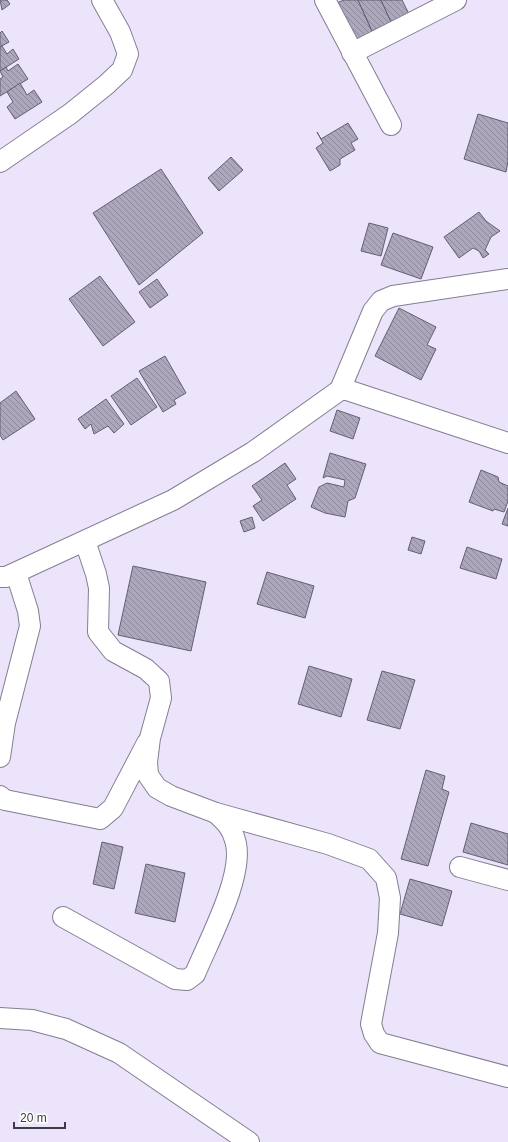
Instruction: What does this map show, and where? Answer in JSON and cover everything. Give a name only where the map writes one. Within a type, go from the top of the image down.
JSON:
[{"type":"street","points":[[0,162],[70,114],[122,70],[128,54],[120,32],[102,0]]},
{"type":"street","points":[[325,0],[352,53],[392,125]]},
{"type":"street","points":[[352,53],[456,0]]},
{"type":"street","points":[[0,757],[5,723],[30,626],[28,611],[8,575],[173,500],[253,452],[340,390],[373,311],[381,301],[393,296],[508,278]]},
{"type":"street","points":[[340,390],[347,390],[508,443]]},
{"type":"street","points":[[85,541],[99,588],[98,632],[113,651],[146,669],[159,681],[161,698],[150,738],[148,775],[157,788],[171,796],[216,814],[328,844],[369,860],[386,878],[390,898],[388,933],[371,1024],[374,1034],[380,1043],[508,1077]]},
{"type":"street","points":[[0,796],[5,800],[100,819],[113,808],[133,766],[150,738]]},
{"type":"street","points":[[63,917],[175,979],[187,980],[195,974],[234,882],[237,858],[236,842],[227,823],[216,814]]},
{"type":"street","points":[[460,867],[508,880]]},
{"type":"street","points":[[0,1018],[32,1020],[66,1029],[119,1053],[249,1142]]},
{"type":"building","points":[[0,0],[7,0],[10,4],[2,10]]},
{"type":"building","points":[[344,0],[358,0],[374,36],[354,46],[334,4]]},
{"type":"building","points":[[358,0],[381,0],[391,22],[372,31]]},
{"type":"building","points":[[381,0],[402,0],[409,14],[391,22]]},
{"type":"building","points":[[2,31],[9,42],[0,47],[0,33]]},
{"type":"building","points":[[2,46],[7,54],[13,49],[19,59],[0,71],[0,47]]},
{"type":"building","points":[[18,64],[28,79],[0,96],[0,79],[3,77],[0,71],[6,67],[8,71]]},
{"type":"building","points":[[20,83],[27,95],[34,90],[42,102],[15,119],[7,107],[13,102],[7,92]]},
{"type":"building","points":[[478,114],[508,123],[508,161],[506,172],[464,159]]},
{"type":"building","points":[[348,123],[358,139],[351,143],[355,150],[340,159],[340,165],[330,171],[316,148],[323,143],[317,132],[321,139]]},
{"type":"building","points":[[231,157],[243,170],[219,191],[208,178]]},
{"type":"building","points":[[161,169],[203,233],[139,285],[93,213]]},
{"type":"building","points":[[479,212],[486,221],[500,231],[491,237],[485,250],[489,254],[483,258],[479,251],[473,248],[459,258],[444,237]]},
{"type":"building","points":[[369,223],[388,228],[381,256],[361,251]]},
{"type":"building","points":[[393,233],[433,247],[421,279],[381,265]]},
{"type":"building","points":[[100,276],[135,322],[103,346],[69,299]]},
{"type":"building","points":[[157,279],[168,295],[150,308],[139,292]]},
{"type":"building","points":[[399,308],[436,327],[427,345],[436,349],[421,380],[375,356]]},
{"type":"building","points":[[165,356],[186,393],[174,400],[176,404],[163,412],[139,371]]},
{"type":"building","points":[[137,378],[157,407],[131,425],[111,396]]},
{"type":"building","points":[[16,391],[35,419],[3,440],[0,435],[0,403]]},
{"type":"building","points":[[106,399],[124,424],[114,433],[108,426],[94,434],[91,424],[85,429],[78,419]]},
{"type":"building","points":[[337,410],[360,418],[353,439],[330,431]]},
{"type":"building","points":[[330,453],[366,464],[355,498],[348,501],[345,517],[325,513],[311,507],[319,487],[327,483],[344,487],[345,480],[327,476],[323,478]]},
{"type":"building","points":[[285,463],[296,479],[287,485],[296,499],[263,521],[253,506],[262,500],[252,486]]},
{"type":"building","points":[[481,470],[498,477],[499,482],[508,486],[508,501],[504,512],[494,509],[493,511],[469,502]]},
{"type":"building","points":[[508,508],[508,526],[502,524]]},
{"type":"building","points":[[252,517],[255,528],[244,532],[240,521]]},
{"type":"building","points":[[412,537],[425,541],[421,554],[408,550]]},
{"type":"building","points":[[467,547],[502,559],[496,579],[460,568]]},
{"type":"building","points":[[133,566],[206,582],[191,651],[118,635]]},
{"type":"building","points":[[267,572],[314,586],[305,618],[257,604]]},
{"type":"building","points":[[309,666],[352,679],[341,717],[298,704]]},
{"type":"building","points":[[382,671],[415,680],[400,729],[367,720]]},
{"type":"building","points":[[426,770],[445,776],[442,789],[449,792],[428,866],[401,859]]},
{"type":"building","points":[[471,823],[508,834],[508,865],[463,852]]},
{"type":"building","points":[[102,842],[123,847],[114,889],[93,884]]},
{"type":"building","points":[[146,864],[185,873],[175,922],[135,913]]},
{"type":"building","points":[[410,879],[452,891],[442,926],[400,914]]}]
